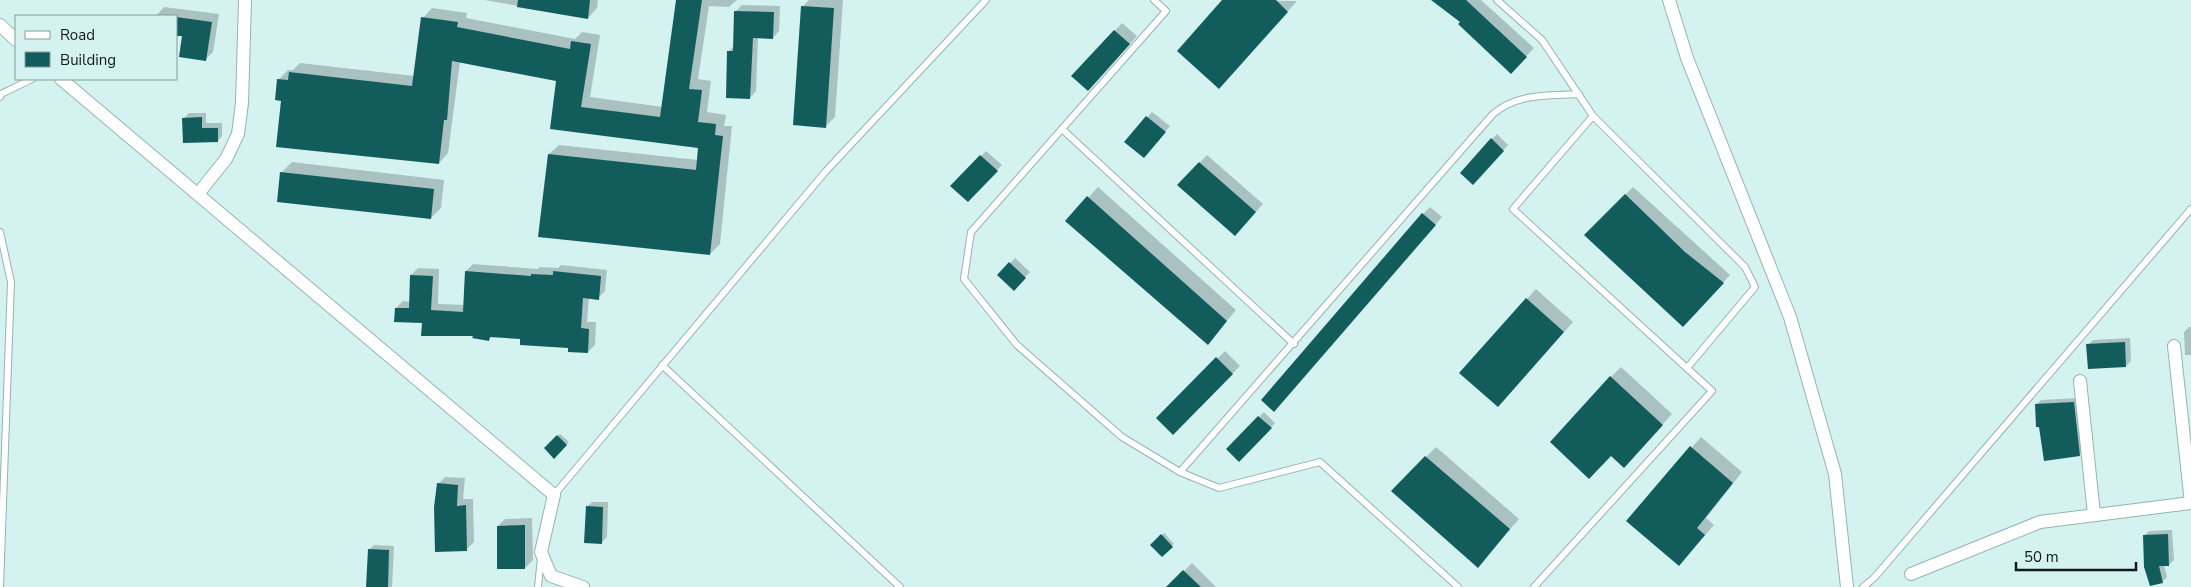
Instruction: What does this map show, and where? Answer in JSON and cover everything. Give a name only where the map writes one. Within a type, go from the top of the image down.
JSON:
[{"type":"street","points":[[198,194],[226,159],[238,134],[242,103],[245,0]]},
{"type":"street","points":[[1669,0],[1687,58],[1790,317],[1834,474],[1847,587]]},
{"type":"street","points":[[0,25],[15,39]]},
{"type":"street","points":[[61,80],[554,495],[541,552],[551,576],[583,587]]},
{"type":"street","points":[[1911,574],[2040,522],[2191,503],[2174,346]]},
{"type":"street","points":[[2080,381],[2094,514]]},
{"type":"lane","points":[[554,495],[826,171],[986,0]]},
{"type":"lane","points":[[1154,0],[1166,11],[971,232],[964,279],[1017,345],[1122,437],[1180,472],[1219,488],[1320,462],[1458,587]]},
{"type":"lane","points":[[1497,0],[1542,40],[1593,116],[1745,267],[1755,287],[1687,368]]},
{"type":"lane","points":[[0,97],[2,94],[30,80]]},
{"type":"lane","points":[[1180,472],[1294,344],[1493,114],[1514,100],[1527,97],[1579,94]]},
{"type":"lane","points":[[1534,587],[1712,391],[1513,209],[1593,116]]},
{"type":"lane","points":[[1062,129],[1294,344]]},
{"type":"lane","points":[[1864,587],[1874,578],[2191,209]]},
{"type":"lane","points":[[0,232],[11,282],[0,587]]},
{"type":"lane","points":[[662,365],[900,587]]},
{"type":"lane","points":[[538,587],[541,552]]},
{"type":"building","points":[[518,0],[590,0],[588,19],[517,7]]},
{"type":"building","points":[[676,0],[702,0],[689,89],[702,90],[698,122],[716,124],[715,135],[723,136],[710,255],[538,237],[548,154],[696,170],[698,148],[550,129],[556,81],[452,61],[447,120],[444,120],[439,164],[276,147],[281,101],[275,100],[277,79],[288,80],[289,72],[412,86],[421,17],[458,22],[457,27],[570,49],[571,41],[591,44],[581,107],[660,117]]},
{"type":"building","points":[[1222,0],[1276,0],[1288,12],[1219,89],[1177,51]]},
{"type":"building","points":[[1431,0],[1466,0],[1527,57],[1511,74],[1458,24],[1460,22]]},
{"type":"building","points":[[801,6],[834,8],[826,128],[793,125]]},
{"type":"building","points":[[734,11],[774,12],[773,39],[753,38],[750,99],[726,98],[727,51],[733,51]]},
{"type":"building","points":[[178,17],[212,22],[206,61],[179,57],[182,36],[178,36]]},
{"type":"building","points":[[1114,30],[1130,44],[1088,91],[1071,76]]},
{"type":"building","points":[[1146,116],[1166,132],[1144,158],[1124,142]]},
{"type":"building","points":[[202,117],[202,128],[218,128],[218,142],[183,143],[182,118]]},
{"type":"building","points":[[1491,138],[1504,151],[1473,185],[1460,173]]},
{"type":"building","points":[[980,155],[998,171],[968,202],[950,186]]},
{"type":"building","points":[[1199,162],[1256,212],[1235,236],[1177,185]]},
{"type":"building","points":[[280,172],[434,189],[431,219],[277,202]]},
{"type":"building","points":[[1625,194],[1685,252],[1724,283],[1683,327],[1584,235]]},
{"type":"building","points":[[1087,196],[1227,321],[1208,345],[1065,221]]},
{"type":"building","points":[[1422,213],[1436,225],[1274,412],[1261,400]]},
{"type":"building","points":[[1009,262],[1026,278],[1014,291],[997,275]]},
{"type":"building","points":[[465,271],[531,276],[531,274],[553,275],[553,271],[601,276],[599,300],[583,298],[581,328],[589,329],[588,353],[568,352],[568,348],[520,345],[520,339],[490,337],[489,341],[472,338],[473,336],[421,336],[422,323],[394,322],[395,308],[409,308],[410,275],[433,276],[431,310],[463,312]]},
{"type":"building","points":[[1526,298],[1564,332],[1498,407],[1459,373]]},
{"type":"building","points":[[2125,342],[2126,367],[2088,369],[2086,344]]},
{"type":"building","points":[[1216,357],[1233,374],[1173,435],[1156,418]]},
{"type":"building","points":[[1610,376],[1663,425],[1624,468],[1611,456],[1589,479],[1550,442]]},
{"type":"building","points":[[2074,402],[2080,456],[2044,461],[2039,427],[2036,427],[2035,404]]},
{"type":"building","points":[[1258,416],[1272,428],[1239,462],[1226,449]]},
{"type":"building","points":[[557,435],[567,445],[554,459],[544,448]]},
{"type":"building","points":[[1690,446],[1733,483],[1697,528],[1705,535],[1679,566],[1626,521]]},
{"type":"building","points":[[1425,456],[1510,529],[1478,568],[1391,491]]},
{"type":"building","points":[[437,483],[458,485],[457,506],[466,505],[467,551],[435,552],[434,507]]},
{"type":"building","points":[[586,506],[603,507],[602,544],[584,543]]},
{"type":"building","points":[[525,525],[525,569],[497,569],[497,526]]},
{"type":"building","points":[[1161,534],[1173,547],[1162,557],[1150,545]]},
{"type":"building","points":[[2168,534],[2169,566],[2159,566],[2163,583],[2150,586],[2144,567],[2143,535]]},
{"type":"building","points":[[368,549],[389,550],[388,587],[366,587]]},
{"type":"building","points":[[1183,570],[1201,587],[1166,587]]}]
